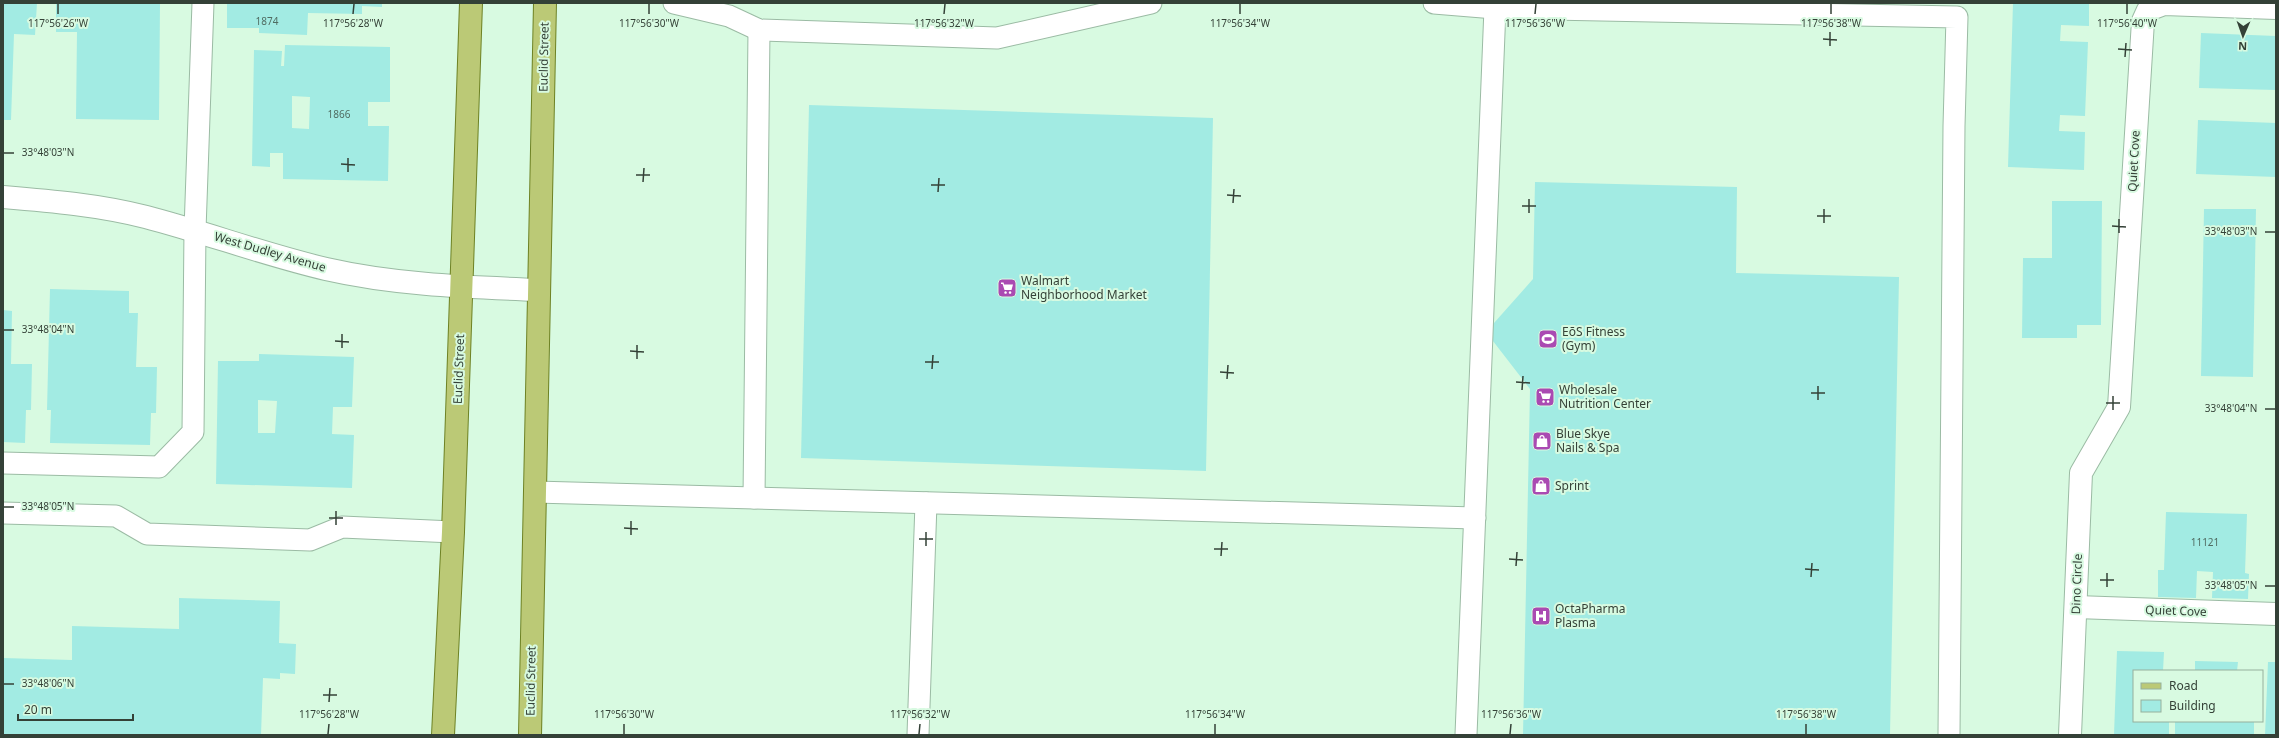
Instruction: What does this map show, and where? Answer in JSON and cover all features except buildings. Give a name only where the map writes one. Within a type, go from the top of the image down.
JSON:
[{"type":"main road","name":"Euclid Street","points":[[443,735],[453,532],[471,3]]},
{"type":"main road","name":"Euclid Street","points":[[530,735],[545,3]]},
{"type":"street","name":"Quiet Cove","points":[[2102,438],[2120,407],[2142,21],[2148,10],[2164,4],[2276,8]]},
{"type":"street","name":"West Dudley Avenue","points":[[3,197],[69,202],[145,216],[261,251],[333,270],[382,280],[462,287],[540,290]]},
{"type":"street","name":"Dino Circle","points":[[2070,735],[2081,473],[2102,438]]},
{"type":"street","name":"Quiet Cove","points":[[2076,607],[2276,614]]},
{"type":"lane","points":[[3,463],[159,468],[193,432],[195,230],[203,3]]},
{"type":"lane","points":[[674,3],[729,16],[759,30],[997,38],[1151,3]]},
{"type":"lane","points":[[1434,3],[1495,8],[1957,17],[1954,133],[1949,735]]},
{"type":"lane","points":[[1466,735],[1495,8]]},
{"type":"lane","points":[[754,498],[759,30]]},
{"type":"lane","points":[[535,492],[1475,518]]},
{"type":"lane","points":[[918,735],[926,502]]},
{"type":"lane","points":[[3,513],[116,516],[147,534],[310,540],[342,527],[453,532]]},
{"type":"place","name":"Walmart Neighborhood Market","points":[[1007,288]]},
{"type":"place","name":"EōS Fitness (Gym)","points":[[1548,339]]},
{"type":"place","name":"Wholesale Nutrition Center","points":[[1545,397]]},
{"type":"place","name":"Blue Skye Nails & Spa","points":[[1542,441]]},
{"type":"place","name":"Sprint","points":[[1541,486]]},
{"type":"place","name":"OctaPharma Plasma","points":[[1541,616]]}]
